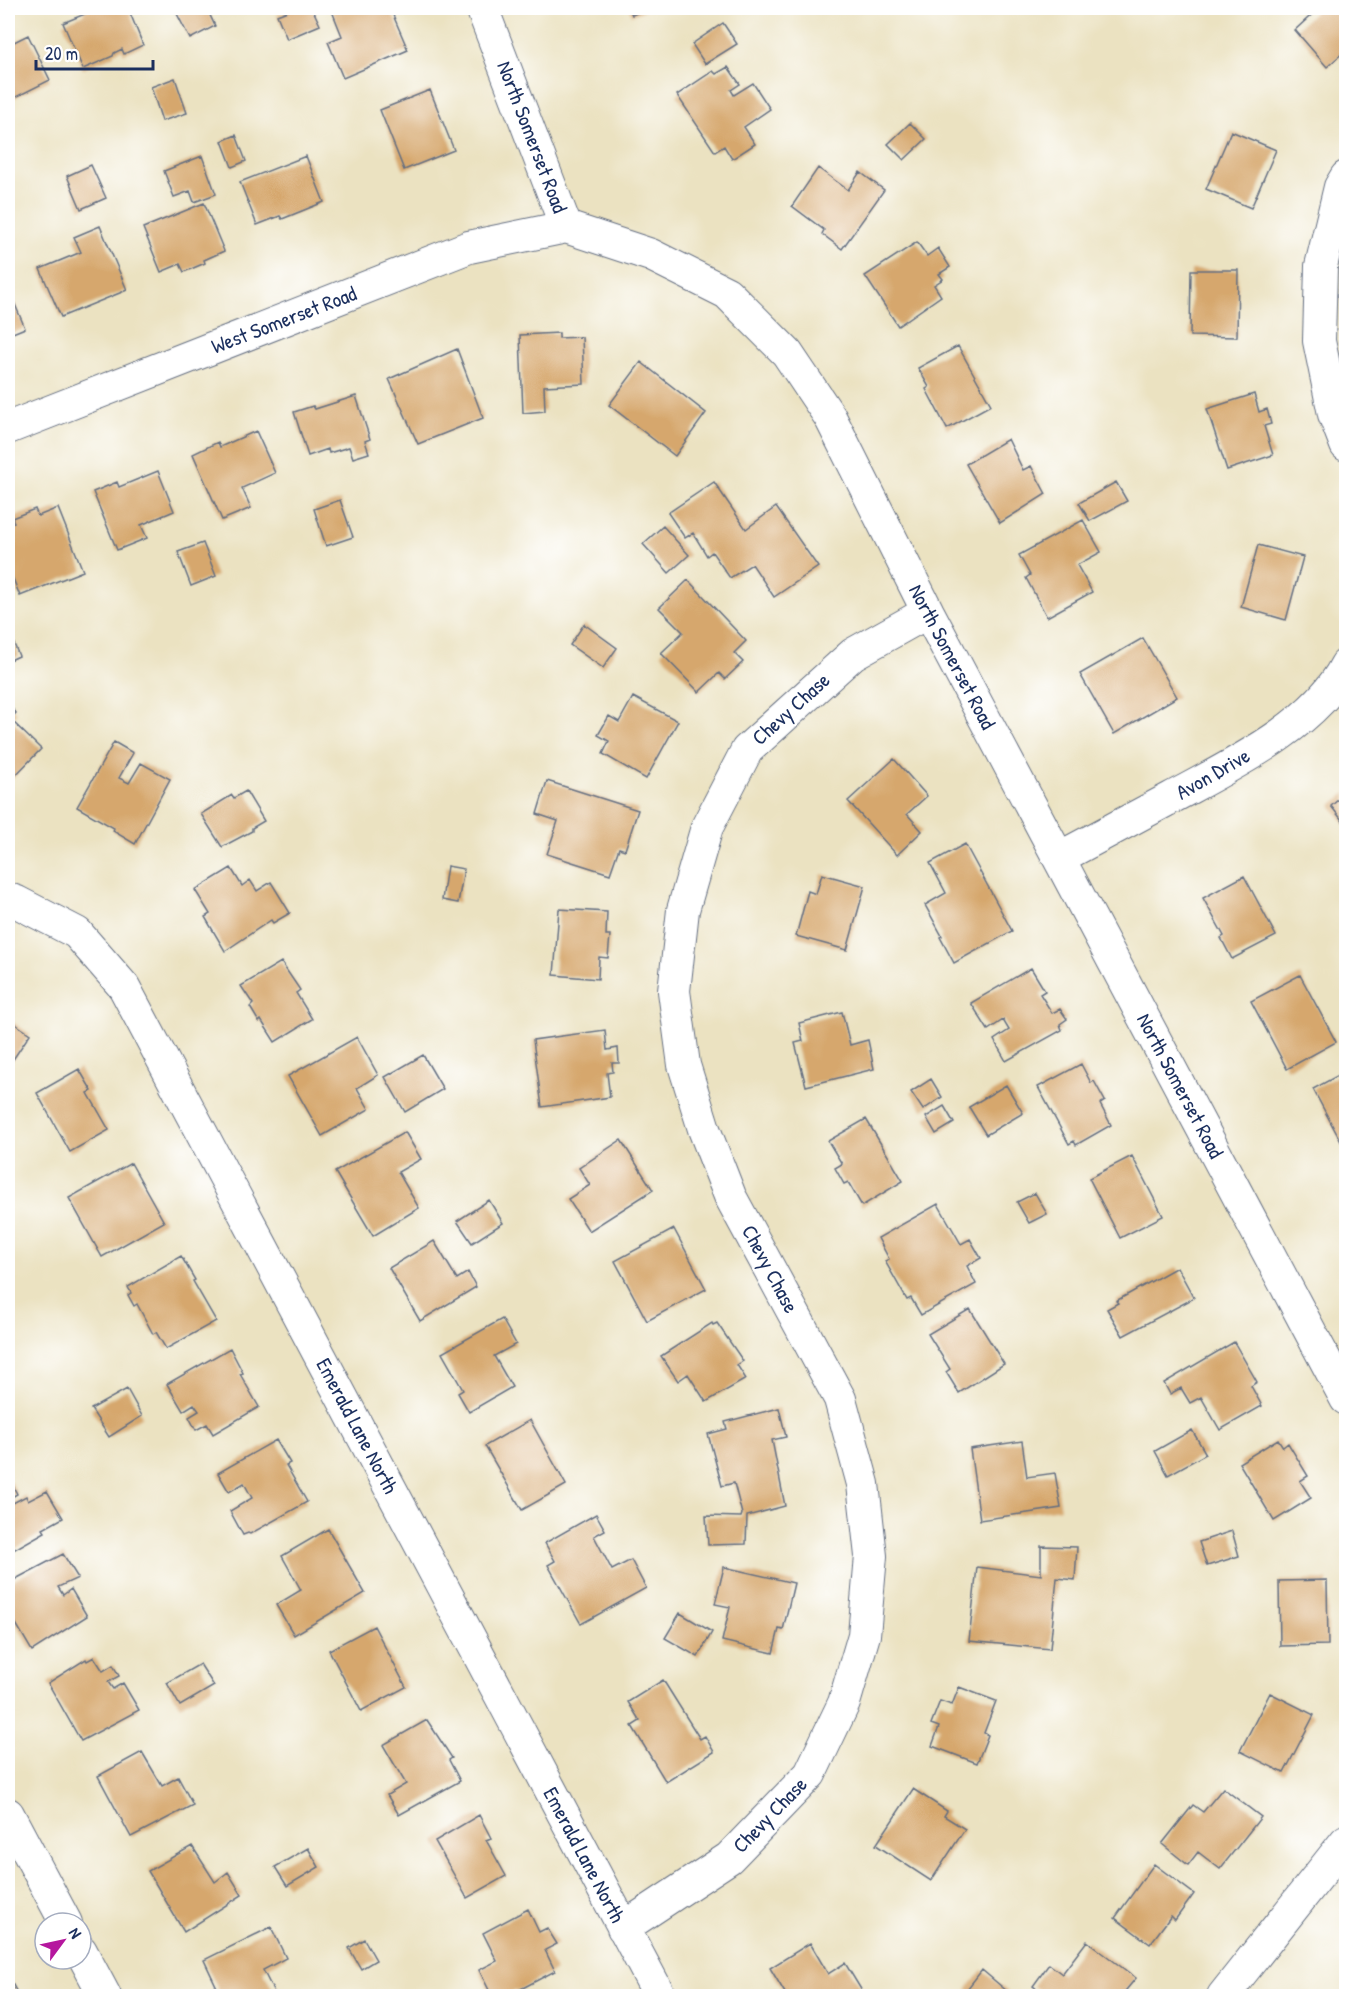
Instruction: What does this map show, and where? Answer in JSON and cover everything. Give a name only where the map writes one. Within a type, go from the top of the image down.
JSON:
[{"type":"street","name":"North Somerset Road","points":[[482,8],[566,227],[651,255],[727,293],[787,353],[830,417],[928,612],[1347,1399]]},
{"type":"street","points":[[1347,177],[1340,188],[1321,266],[1319,341],[1334,414],[1347,445]]},
{"type":"street","name":"West Somerset Road","points":[[8,428],[469,248],[566,227]]},
{"type":"street","name":"Chevy Chase","points":[[623,1928],[729,1858],[810,1774],[844,1703],[864,1635],[871,1556],[863,1484],[840,1399],[730,1196],[704,1129],[684,1065],[674,991],[683,910],[707,827],[747,750],[853,654],[928,612]]},
{"type":"street","name":"Avon Drive","points":[[1059,858],[1212,776],[1286,732],[1337,683],[1347,665]]},
{"type":"street","name":"Emerald Lane North","points":[[8,899],[77,933],[124,987],[660,1996]]},
{"type":"street","points":[[8,1815],[60,1911]]},
{"type":"street","points":[[1223,1996],[1347,1841]]},
{"type":"street","points":[[92,1971],[105,1996]]},
{"type":"building","points":[[91,8],[128,8],[143,45],[124,54],[122,49],[113,56],[83,69],[63,23],[85,14],[83,11]]},
{"type":"building","points":[[174,8],[220,8],[209,13],[215,26],[190,39]]},
{"type":"building","points":[[295,8],[312,8],[320,25],[287,39],[277,15]]},
{"type":"building","points":[[341,8],[390,8],[408,50],[343,78],[328,42],[342,36],[332,11]]},
{"type":"building","points":[[629,8],[649,8],[632,15]]},
{"type":"building","points":[[1319,8],[1346,8],[1346,50],[1327,67],[1295,30]]},
{"type":"building","points":[[723,23],[737,44],[705,64],[692,44]]},
{"type":"building","points":[[28,35],[50,80],[8,101],[8,45]]},
{"type":"building","points":[[728,67],[740,84],[731,90],[734,95],[753,83],[770,109],[744,127],[755,144],[732,159],[724,146],[715,152],[677,95],[713,71],[716,74]]},
{"type":"building","points":[[175,78],[187,113],[162,121],[151,87]]},
{"type":"building","points":[[430,90],[454,150],[404,170],[380,110]]},
{"type":"building","points":[[910,123],[926,139],[904,160],[888,144]]},
{"type":"building","points":[[1231,131],[1276,150],[1251,208],[1206,189]]},
{"type":"building","points":[[236,135],[246,161],[232,167],[222,141]]},
{"type":"building","points":[[202,156],[216,194],[194,202],[190,191],[174,197],[164,171]]},
{"type":"building","points":[[306,156],[324,202],[282,219],[280,216],[257,225],[240,182]]},
{"type":"building","points":[[91,165],[106,198],[81,209],[67,176]]},
{"type":"building","points":[[818,168],[848,190],[860,172],[884,190],[842,249],[822,234],[824,230],[792,206]]},
{"type":"building","points":[[204,203],[224,251],[184,272],[180,264],[161,272],[143,228]]},
{"type":"building","points":[[100,226],[127,290],[61,317],[40,269],[81,252],[74,237]]},
{"type":"building","points":[[917,242],[927,256],[938,248],[950,267],[939,274],[943,279],[934,285],[941,296],[898,326],[865,276]]},
{"type":"building","points":[[1191,270],[1238,270],[1237,337],[1190,336]]},
{"type":"building","points":[[8,288],[25,328],[8,335]]},
{"type":"building","points":[[559,333],[559,338],[582,337],[584,384],[544,386],[545,411],[523,413],[520,335]]},
{"type":"building","points":[[958,346],[991,405],[947,429],[918,368]]},
{"type":"building","points":[[457,349],[483,418],[418,444],[389,379]]},
{"type":"building","points":[[641,362],[706,413],[675,456],[609,405]]},
{"type":"building","points":[[1254,394],[1259,412],[1267,409],[1271,424],[1264,426],[1273,455],[1227,470],[1207,409]]},
{"type":"building","points":[[356,396],[370,439],[365,441],[369,453],[353,458],[349,447],[329,453],[328,449],[308,456],[294,412],[313,406],[315,409]]},
{"type":"building","points":[[256,431],[275,473],[242,488],[251,508],[222,520],[193,454],[218,442],[220,447]]},
{"type":"building","points":[[1008,439],[1023,470],[1031,466],[1046,494],[1000,523],[966,464]]},
{"type":"building","points":[[158,471],[174,511],[141,525],[147,538],[117,550],[93,492],[117,482],[119,487]]},
{"type":"building","points":[[714,482],[746,529],[776,507],[818,567],[774,597],[752,564],[730,578],[712,552],[707,556],[693,533],[685,538],[668,513]]},
{"type":"building","points":[[1116,482],[1127,501],[1090,521],[1079,503]]},
{"type":"building","points":[[340,500],[353,537],[326,546],[314,509]]},
{"type":"building","points":[[58,508],[83,571],[20,596],[8,566],[8,524],[14,522],[12,518],[35,509],[38,516]]},
{"type":"building","points":[[1083,520],[1101,552],[1077,565],[1092,592],[1047,617],[1026,578],[1030,575],[1019,555]]},
{"type":"building","points":[[663,526],[689,555],[669,573],[643,544]]},
{"type":"building","points":[[203,543],[216,576],[191,586],[178,552]]},
{"type":"building","points":[[1258,545],[1303,557],[1286,620],[1241,607]]},
{"type":"building","points":[[688,580],[746,641],[734,653],[743,662],[725,679],[719,673],[699,692],[661,653],[683,632],[659,608]]},
{"type":"building","points":[[584,624],[617,648],[603,668],[570,645]]},
{"type":"building","points":[[8,629],[19,656],[8,661]]},
{"type":"building","points":[[1143,638],[1177,697],[1114,734],[1080,674]]},
{"type":"building","points":[[633,697],[678,721],[646,779],[603,754],[609,741],[598,735],[609,716],[619,722]]},
{"type":"building","points":[[8,704],[16,713],[10,719],[41,749],[8,783]]},
{"type":"building","points":[[114,742],[133,753],[119,778],[129,783],[141,763],[170,779],[135,844],[113,831],[114,828],[77,807]]},
{"type":"building","points":[[894,759],[927,796],[907,814],[922,831],[897,855],[848,801]]},
{"type":"building","points":[[547,781],[638,810],[625,850],[619,848],[610,874],[547,854],[558,821],[537,814]]},
{"type":"building","points":[[246,791],[264,821],[252,828],[252,831],[222,847],[201,814],[232,795],[234,798]]},
{"type":"building","points":[[1346,793],[1346,825],[1331,806]]},
{"type":"building","points":[[965,844],[1012,931],[954,963],[925,905],[946,893],[930,863]]},
{"type":"building","points":[[447,866],[464,869],[458,903],[442,900]]},
{"type":"building","points":[[231,868],[242,886],[250,880],[257,891],[271,882],[290,913],[273,923],[271,920],[225,951],[205,917],[210,914],[195,890]]},
{"type":"building","points":[[822,874],[865,886],[847,950],[796,936],[808,891],[816,894]]},
{"type":"building","points":[[1244,876],[1276,936],[1232,959],[1221,938],[1224,936],[1203,898]]},
{"type":"building","points":[[559,909],[607,912],[606,935],[610,935],[608,958],[599,957],[598,979],[554,975]]},
{"type":"building","points":[[281,962],[300,990],[296,993],[312,1019],[275,1042],[261,1020],[259,1022],[250,1007],[253,1004],[241,986]]},
{"type":"building","points":[[1031,968],[1045,991],[1040,994],[1052,1013],[1060,1009],[1067,1019],[1060,1024],[1062,1030],[1006,1061],[994,1040],[1009,1030],[1003,1020],[988,1030],[971,1003]]},
{"type":"building","points":[[1300,975],[1336,1042],[1287,1069],[1251,1001]]},
{"type":"building","points":[[842,1012],[850,1045],[868,1040],[874,1069],[806,1086],[795,1043],[803,1041],[799,1023]]},
{"type":"building","points":[[8,1019],[30,1034],[8,1067]]},
{"type":"building","points":[[605,1030],[607,1050],[618,1048],[619,1063],[612,1063],[613,1072],[607,1073],[610,1097],[542,1107],[533,1040]]},
{"type":"building","points":[[357,1037],[378,1075],[357,1088],[369,1109],[322,1136],[288,1076]]},
{"type":"building","points":[[423,1055],[443,1089],[405,1112],[385,1077]]},
{"type":"building","points":[[1081,1064],[1091,1083],[1094,1081],[1105,1101],[1100,1104],[1111,1125],[1076,1145],[1074,1141],[1069,1144],[1038,1087]]},
{"type":"building","points":[[79,1069],[92,1091],[88,1093],[109,1130],[70,1152],[37,1093]]},
{"type":"building","points":[[1346,1071],[1346,1151],[1313,1089]]},
{"type":"building","points":[[931,1079],[942,1097],[923,1110],[911,1092]]},
{"type":"building","points":[[1006,1085],[1023,1113],[986,1135],[969,1107]]},
{"type":"building","points":[[944,1106],[954,1123],[936,1134],[926,1117]]},
{"type":"building","points":[[866,1119],[903,1181],[862,1206],[848,1182],[844,1184],[835,1168],[842,1164],[828,1141]]},
{"type":"building","points":[[405,1132],[421,1159],[398,1172],[419,1208],[373,1236],[335,1172]]},
{"type":"building","points":[[621,1140],[653,1190],[589,1231],[568,1199],[590,1185],[579,1168]]},
{"type":"building","points":[[1132,1156],[1163,1216],[1120,1238],[1089,1178]]},
{"type":"building","points":[[131,1163],[164,1222],[102,1257],[69,1198]]},
{"type":"building","points":[[1035,1193],[1047,1214],[1029,1223],[1017,1202]]},
{"type":"building","points":[[489,1200],[503,1223],[472,1243],[457,1221]]},
{"type":"building","points":[[938,1204],[961,1244],[970,1239],[981,1258],[967,1266],[976,1284],[921,1315],[911,1298],[907,1300],[885,1261],[889,1259],[878,1238]]},
{"type":"building","points":[[674,1229],[706,1289],[647,1321],[615,1261]]},
{"type":"building","points":[[434,1241],[457,1279],[468,1272],[476,1287],[420,1321],[389,1268]]},
{"type":"building","points":[[181,1256],[216,1321],[166,1349],[156,1332],[153,1334],[137,1304],[134,1306],[128,1295],[131,1293],[128,1287]]},
{"type":"building","points":[[1177,1267],[1194,1298],[1123,1336],[1107,1309],[1118,1303],[1116,1301]]},
{"type":"building","points":[[970,1309],[1004,1364],[959,1393],[946,1372],[950,1369],[928,1334]]},
{"type":"building","points":[[502,1319],[516,1344],[494,1356],[512,1387],[469,1412],[458,1393],[463,1390],[442,1353]]},
{"type":"building","points":[[712,1323],[713,1325],[717,1323],[743,1361],[737,1365],[746,1379],[706,1402],[688,1374],[678,1381],[661,1356]]},
{"type":"building","points":[[1234,1342],[1257,1382],[1251,1386],[1262,1406],[1220,1430],[1201,1397],[1190,1403],[1181,1388],[1170,1394],[1164,1383]]},
{"type":"building","points":[[230,1348],[243,1373],[240,1374],[259,1407],[213,1434],[207,1424],[196,1430],[189,1417],[199,1411],[194,1404],[183,1411],[167,1384]]},
{"type":"building","points":[[127,1389],[142,1416],[109,1437],[91,1409]]},
{"type":"building","points":[[779,1408],[786,1437],[772,1440],[785,1506],[747,1516],[746,1544],[708,1545],[706,1516],[741,1517],[742,1514],[734,1483],[722,1486],[708,1434],[727,1429],[725,1422]]},
{"type":"building","points":[[530,1420],[566,1485],[522,1510],[485,1446]]},
{"type":"building","points":[[1192,1430],[1206,1454],[1168,1475],[1155,1451]]},
{"type":"building","points":[[1278,1439],[1283,1447],[1288,1443],[1308,1476],[1300,1481],[1311,1498],[1274,1521],[1239,1463]]},
{"type":"building","points":[[276,1440],[290,1463],[286,1465],[307,1502],[250,1534],[243,1535],[230,1511],[252,1498],[244,1483],[229,1492],[218,1473]]},
{"type":"building","points":[[1022,1441],[1027,1477],[1055,1473],[1061,1508],[980,1520],[970,1449]]},
{"type":"building","points":[[11,1482],[17,1494],[10,1498],[13,1503],[26,1496],[28,1501],[47,1491],[63,1518],[43,1529],[45,1532],[8,1553],[8,1484]]},
{"type":"building","points":[[596,1514],[605,1530],[594,1536],[612,1570],[631,1560],[646,1588],[581,1624],[548,1565],[555,1561],[545,1543]]},
{"type":"building","points":[[328,1529],[365,1593],[294,1635],[276,1605],[301,1590],[282,1556]]},
{"type":"building","points":[[1232,1531],[1239,1556],[1207,1566],[1199,1542]]},
{"type":"building","points":[[1041,1546],[1077,1547],[1075,1580],[1057,1578],[1050,1649],[969,1641],[977,1567],[1041,1575]]},
{"type":"building","points":[[63,1554],[78,1578],[58,1587],[63,1595],[71,1589],[87,1616],[32,1651],[8,1610],[12,1608],[8,1600],[8,1583]]},
{"type":"building","points":[[724,1567],[794,1583],[783,1630],[779,1629],[773,1653],[722,1641],[730,1607],[715,1604]]},
{"type":"building","points":[[1327,1580],[1328,1645],[1280,1646],[1279,1581]]},
{"type":"building","points":[[680,1613],[712,1632],[698,1657],[665,1638]]},
{"type":"building","points":[[374,1626],[406,1687],[361,1711],[329,1650]]},
{"type":"building","points":[[94,1657],[103,1671],[113,1665],[119,1676],[108,1682],[113,1689],[123,1683],[139,1710],[81,1741],[48,1683],[86,1659],[87,1661]]},
{"type":"building","points":[[200,1664],[214,1686],[180,1706],[167,1683]]},
{"type":"building","points":[[663,1680],[700,1739],[705,1736],[714,1752],[666,1782],[632,1726],[640,1721],[628,1702]]},
{"type":"building","points":[[959,1687],[996,1701],[984,1733],[988,1735],[977,1763],[932,1746],[939,1727],[931,1724],[940,1701],[952,1705]]},
{"type":"building","points":[[1270,1693],[1314,1715],[1284,1773],[1240,1751]]},
{"type":"building","points":[[427,1720],[452,1758],[449,1760],[460,1781],[399,1815],[387,1795],[406,1784],[383,1745]]},
{"type":"building","points":[[142,1752],[162,1786],[178,1777],[193,1805],[131,1837],[98,1776]]},
{"type":"building","points":[[1223,1788],[1261,1817],[1220,1869],[1198,1852],[1188,1865],[1162,1844],[1193,1805],[1203,1812]]},
{"type":"building","points":[[913,1789],[947,1811],[944,1816],[965,1829],[931,1881],[876,1845]]},
{"type":"building","points":[[479,1815],[491,1838],[486,1840],[506,1876],[467,1898],[435,1841]]},
{"type":"building","points":[[192,1846],[215,1882],[228,1872],[242,1895],[184,1932],[148,1871]]},
{"type":"building","points":[[308,1848],[319,1867],[287,1886],[275,1867]]},
{"type":"building","points":[[1154,1864],[1194,1894],[1175,1920],[1171,1916],[1150,1944],[1115,1918]]},
{"type":"building","points":[[528,1909],[539,1932],[547,1928],[557,1944],[545,1950],[555,1971],[517,1991],[503,1996],[492,1996],[479,1970],[497,1961],[483,1933]]},
{"type":"building","points":[[271,1927],[286,1958],[263,1970],[276,1996],[221,1996],[204,1960]]},
{"type":"building","points":[[364,1939],[376,1960],[361,1969],[349,1948]]},
{"type":"building","points":[[1087,1941],[1136,1978],[1121,1996],[1046,1996],[1033,1986],[1049,1964],[1062,1974]]},
{"type":"building","points":[[810,1943],[828,1974],[845,1963],[862,1991],[853,1996],[778,1996],[785,1993],[770,1968]]},
{"type":"building","points":[[982,1970],[1008,1992],[1004,1996],[976,1996],[967,1989]]},
{"type":"building","points":[[8,1976],[19,1996],[8,1996]]}]
